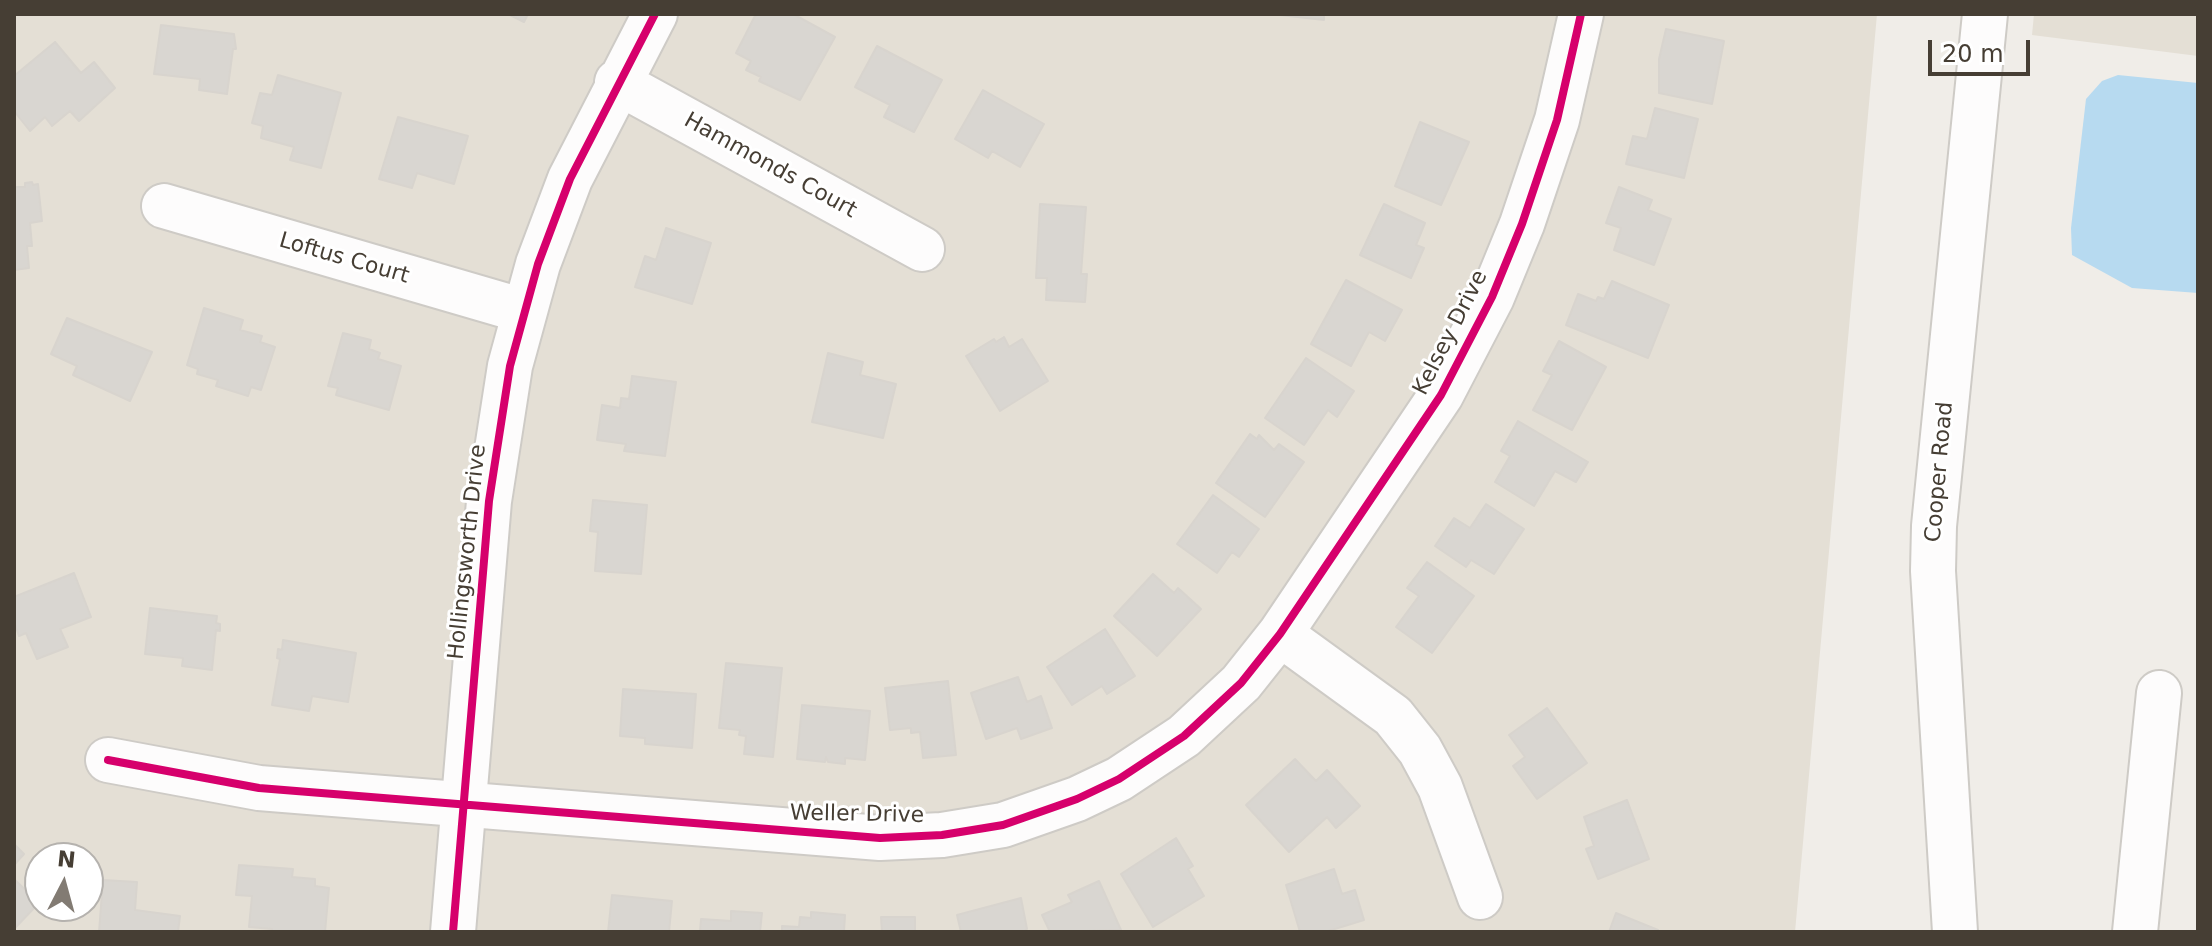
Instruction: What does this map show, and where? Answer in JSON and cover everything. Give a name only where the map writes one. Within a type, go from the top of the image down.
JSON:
[{"type":"street","name":"Hollingsworth Drive","points":[[453,932],[491,478],[508,377],[524,311],[566,190],[617,82],[655,14]]},
{"type":"street","name":"Kelsey Drive","points":[[1280,634],[1409,448],[1471,340],[1505,267],[1538,179],[1565,91],[1581,14]]},
{"type":"street","name":"Cooper Road","points":[[1955,932],[1933,571],[1934,526],[1985,14]]},
{"type":"street","name":"Hammonds Court","points":[[617,82],[922,249]]},
{"type":"street","name":"Loftus Court","points":[[164,206],[524,311]]},
{"type":"street","name":"Weller Drive","points":[[108,760],[221,784],[463,806],[849,837],[973,831],[1077,799],[1133,770],[1208,715],[1241,683],[1280,634]]},
{"type":"street","points":[[1280,634],[1393,716],[1420,750],[1440,787],[1480,897]]},
{"type":"street","points":[[2135,932],[2159,693]]},
{"type":"shaded area","points":[[14,14],[1877,14],[1795,932],[14,932]]},
{"type":"shaded area","points":[[2034,14],[2198,14],[2198,56],[2032,35]]},
{"type":"water","points":[[2118,75],[2198,83],[2198,293],[2132,288],[2072,255],[2071,228],[2086,99],[2102,81]]},
{"type":"building","points":[[508,14],[528,14],[524,22]]},
{"type":"building","points":[[756,14],[793,14],[835,37],[800,100],[759,81],[761,77],[746,70],[751,61],[736,53]]},
{"type":"building","points":[[1271,14],[1324,14],[1324,20]]},
{"type":"building","points":[[161,25],[234,34],[236,49],[233,49],[227,94],[199,90],[200,79],[154,74]]},
{"type":"building","points":[[1666,29],[1724,41],[1712,104],[1659,93],[1659,59]]},
{"type":"building","points":[[55,42],[81,73],[94,62],[115,88],[79,121],[70,111],[52,126],[45,117],[30,131],[14,111],[14,76]]},
{"type":"building","points":[[877,46],[942,80],[914,132],[884,117],[890,105],[855,87]]},
{"type":"building","points":[[278,75],[341,93],[321,168],[290,160],[294,147],[261,138],[263,126],[252,123],[260,93],[272,95]]},
{"type":"building","points":[[983,90],[1044,124],[1020,167],[992,151],[988,158],[955,139]]},
{"type":"building","points":[[1655,108],[1698,119],[1684,178],[1626,164],[1633,136],[1647,139]]},
{"type":"building","points":[[398,117],[468,136],[454,184],[417,173],[412,188],[379,179]]},
{"type":"building","points":[[1420,122],[1469,142],[1441,205],[1395,186]]},
{"type":"building","points":[[32,182],[33,185],[38,184],[42,221],[30,223],[32,246],[27,246],[29,268],[14,270],[14,187],[25,187],[25,183]]},
{"type":"building","points":[[1619,187],[1652,200],[1648,210],[1671,219],[1654,265],[1614,250],[1621,228],[1606,223]]},
{"type":"building","points":[[1040,204],[1086,207],[1081,274],[1087,274],[1085,302],[1046,300],[1047,278],[1036,278]]},
{"type":"building","points":[[1384,204],[1425,223],[1416,245],[1424,248],[1411,278],[1360,255]]},
{"type":"building","points":[[666,228],[711,243],[692,304],[635,287],[645,256],[656,260]]},
{"type":"building","points":[[1346,280],[1402,310],[1385,341],[1369,332],[1351,366],[1311,344]]},
{"type":"building","points":[[1612,281],[1669,305],[1648,358],[1566,325],[1578,294],[1596,301],[1598,297],[1604,299]]},
{"type":"building","points":[[204,308],[243,320],[240,330],[262,336],[260,342],[275,347],[261,390],[251,387],[248,396],[216,386],[218,380],[197,374],[198,369],[187,365]]},
{"type":"building","points":[[67,318],[152,352],[130,401],[73,375],[77,366],[51,354]]},
{"type":"building","points":[[343,333],[371,340],[369,349],[380,353],[378,359],[401,366],[389,410],[336,395],[338,388],[328,386]]},
{"type":"building","points":[[1004,337],[1009,347],[1022,339],[1048,381],[1000,411],[966,356],[994,339],[996,342]]},
{"type":"building","points":[[1559,341],[1606,367],[1572,430],[1533,410],[1552,375],[1543,371]]},
{"type":"building","points":[[828,353],[863,362],[860,375],[896,384],[883,438],[812,422]]},
{"type":"building","points":[[1306,358],[1354,391],[1337,417],[1328,410],[1304,445],[1265,418]]},
{"type":"building","points":[[632,376],[676,382],[665,456],[624,451],[626,444],[597,440],[602,405],[620,408],[621,398],[629,399]]},
{"type":"building","points":[[1518,421],[1588,462],[1576,482],[1555,471],[1534,506],[1495,482],[1510,456],[1501,451]]},
{"type":"building","points":[[1250,434],[1257,439],[1259,435],[1274,450],[1279,444],[1304,462],[1265,517],[1216,483]]},
{"type":"building","points":[[1213,495],[1259,529],[1239,557],[1232,552],[1217,573],[1177,544]]},
{"type":"building","points":[[593,500],[647,505],[641,574],[595,571],[598,532],[590,531]]},
{"type":"building","points":[[1486,504],[1524,529],[1494,574],[1471,560],[1466,567],[1435,546],[1454,518],[1470,528]]},
{"type":"building","points":[[1427,562],[1474,596],[1432,653],[1396,627],[1419,596],[1407,588]]},
{"type":"building","points":[[74,573],[91,617],[60,629],[68,647],[37,659],[26,633],[19,636],[14,622],[14,597]]},
{"type":"building","points":[[1153,574],[1174,593],[1178,588],[1201,609],[1157,656],[1114,616]]},
{"type":"building","points":[[150,608],[217,616],[220,631],[216,630],[212,670],[182,666],[183,658],[145,654]]},
{"type":"building","points":[[1105,629],[1135,676],[1107,694],[1102,686],[1072,705],[1047,667]]},
{"type":"building","points":[[283,640],[356,653],[348,702],[312,696],[309,711],[272,705],[280,659],[277,658],[278,649],[282,650]]},
{"type":"building","points":[[726,663],[782,668],[773,757],[744,754],[746,736],[739,735],[740,730],[719,728]]},
{"type":"building","points":[[1018,677],[1027,702],[1041,696],[1052,728],[1021,739],[1017,728],[986,739],[971,693]]},
{"type":"building","points":[[948,681],[956,755],[923,758],[920,732],[911,733],[911,728],[890,730],[885,688]]},
{"type":"building","points":[[623,689],[696,694],[692,748],[645,744],[645,738],[620,736]]},
{"type":"building","points":[[802,705],[870,711],[865,760],[845,758],[845,764],[828,762],[826,757],[825,762],[797,759]]},
{"type":"building","points":[[1547,708],[1587,763],[1537,799],[1513,766],[1525,757],[1509,735]]},
{"type":"building","points":[[1295,759],[1316,781],[1327,770],[1360,806],[1336,828],[1327,817],[1289,852],[1246,805]]},
{"type":"building","points":[[1627,800],[1649,859],[1598,879],[1586,849],[1594,846],[1584,817]]},
{"type":"building","points":[[1176,838],[1193,866],[1188,869],[1204,896],[1153,927],[1121,874]]},
{"type":"building","points":[[14,844],[24,854],[14,865]]},
{"type":"building","points":[[239,865],[293,869],[292,877],[315,879],[315,886],[329,888],[325,932],[272,932],[272,929],[249,927],[252,896],[236,895]]},
{"type":"building","points":[[1334,869],[1342,894],[1355,890],[1364,920],[1325,932],[1300,932],[1286,885]]},
{"type":"building","points":[[14,879],[24,889],[24,919],[14,929]]},
{"type":"building","points":[[104,880],[137,882],[135,910],[180,916],[178,932],[99,932],[100,922],[104,922]]},
{"type":"building","points":[[1099,881],[1121,930],[1050,932],[1042,915],[1072,902],[1068,895]]},
{"type":"building","points":[[612,895],[672,901],[669,932],[608,932]]},
{"type":"building","points":[[1021,898],[1027,929],[1023,932],[961,932],[957,915]]},
{"type":"building","points":[[731,911],[762,913],[760,932],[700,932],[701,919],[731,921]]},
{"type":"building","points":[[811,912],[845,915],[844,932],[782,932],[782,926],[799,927],[800,917],[811,918]]},
{"type":"building","points":[[1616,913],[1658,930],[1609,932]]},
{"type":"building","points":[[881,917],[915,917],[915,932],[882,932]]},
{"type":"cycle path","points":[[453,932],[489,501],[510,366],[538,264],[570,179],[655,14]]},
{"type":"cycle path","points":[[108,760],[259,788],[880,838],[942,835],[1003,825],[1077,799],[1119,779],[1184,736],[1241,683],[1280,634],[1441,395],[1492,297],[1522,224],[1557,120],[1581,14]]}]
